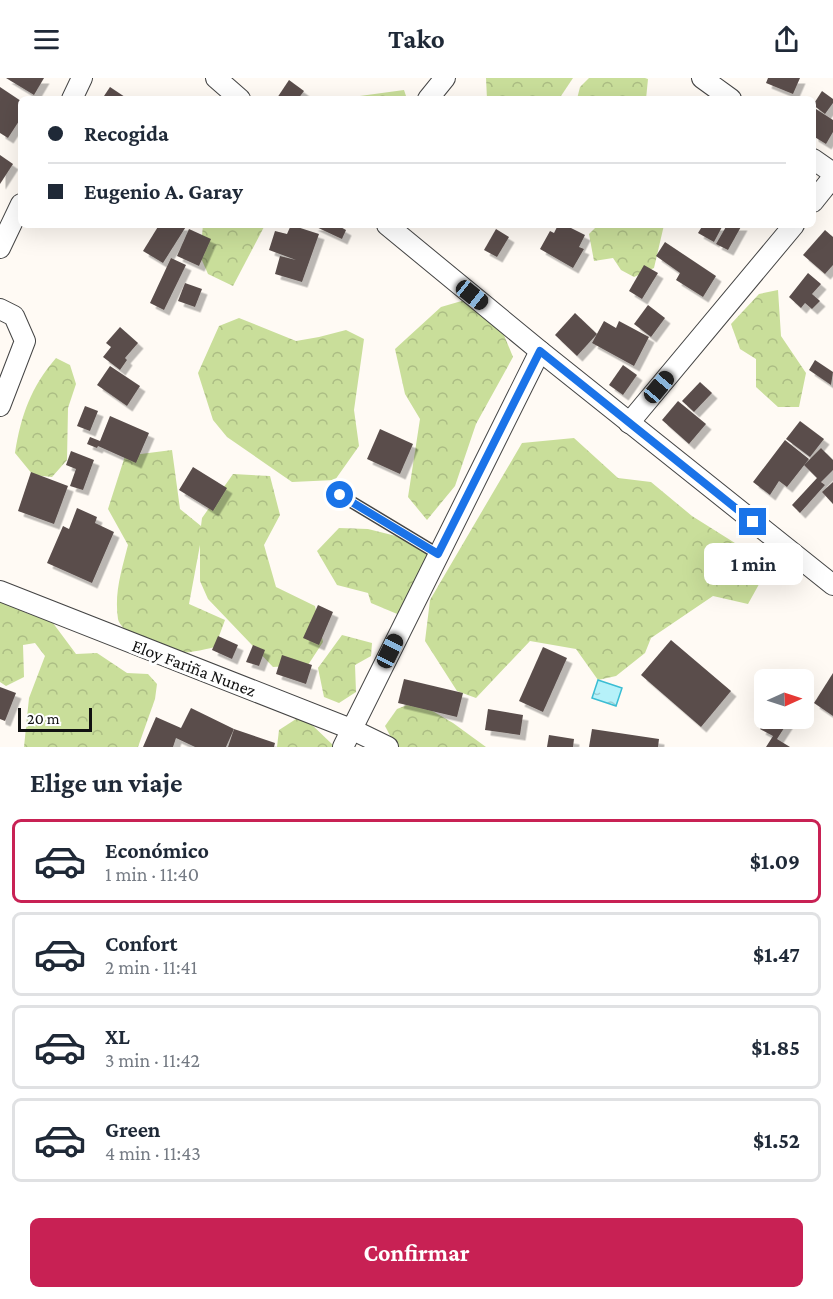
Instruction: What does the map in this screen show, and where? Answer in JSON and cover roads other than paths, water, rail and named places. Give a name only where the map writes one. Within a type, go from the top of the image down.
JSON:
[{"type":"street","points":[[73,96],[82,78]]},
{"type":"street","points":[[216,78],[237,96]]},
{"type":"street","points":[[430,96],[445,78]]},
{"type":"street","points":[[702,78],[727,96]]},
{"type":"street","points":[[816,161],[833,175],[816,198]]},
{"type":"street","points":[[0,248],[18,210]]},
{"type":"street","points":[[391,228],[629,423],[833,585]]},
{"type":"street","points":[[629,423],[792,228]]},
{"type":"street","points":[[0,309],[14,316],[26,341],[0,406]]},
{"type":"street","points":[[347,738],[540,351]]},
{"type":"street","name":"Eloy Fariña Nunez","points":[[0,591],[347,738],[387,747]]},
{"type":"lane","points":[[340,495],[438,554]]},
{"type":"water","points":[[598,680],[622,688],[616,706],[592,698]]}]
